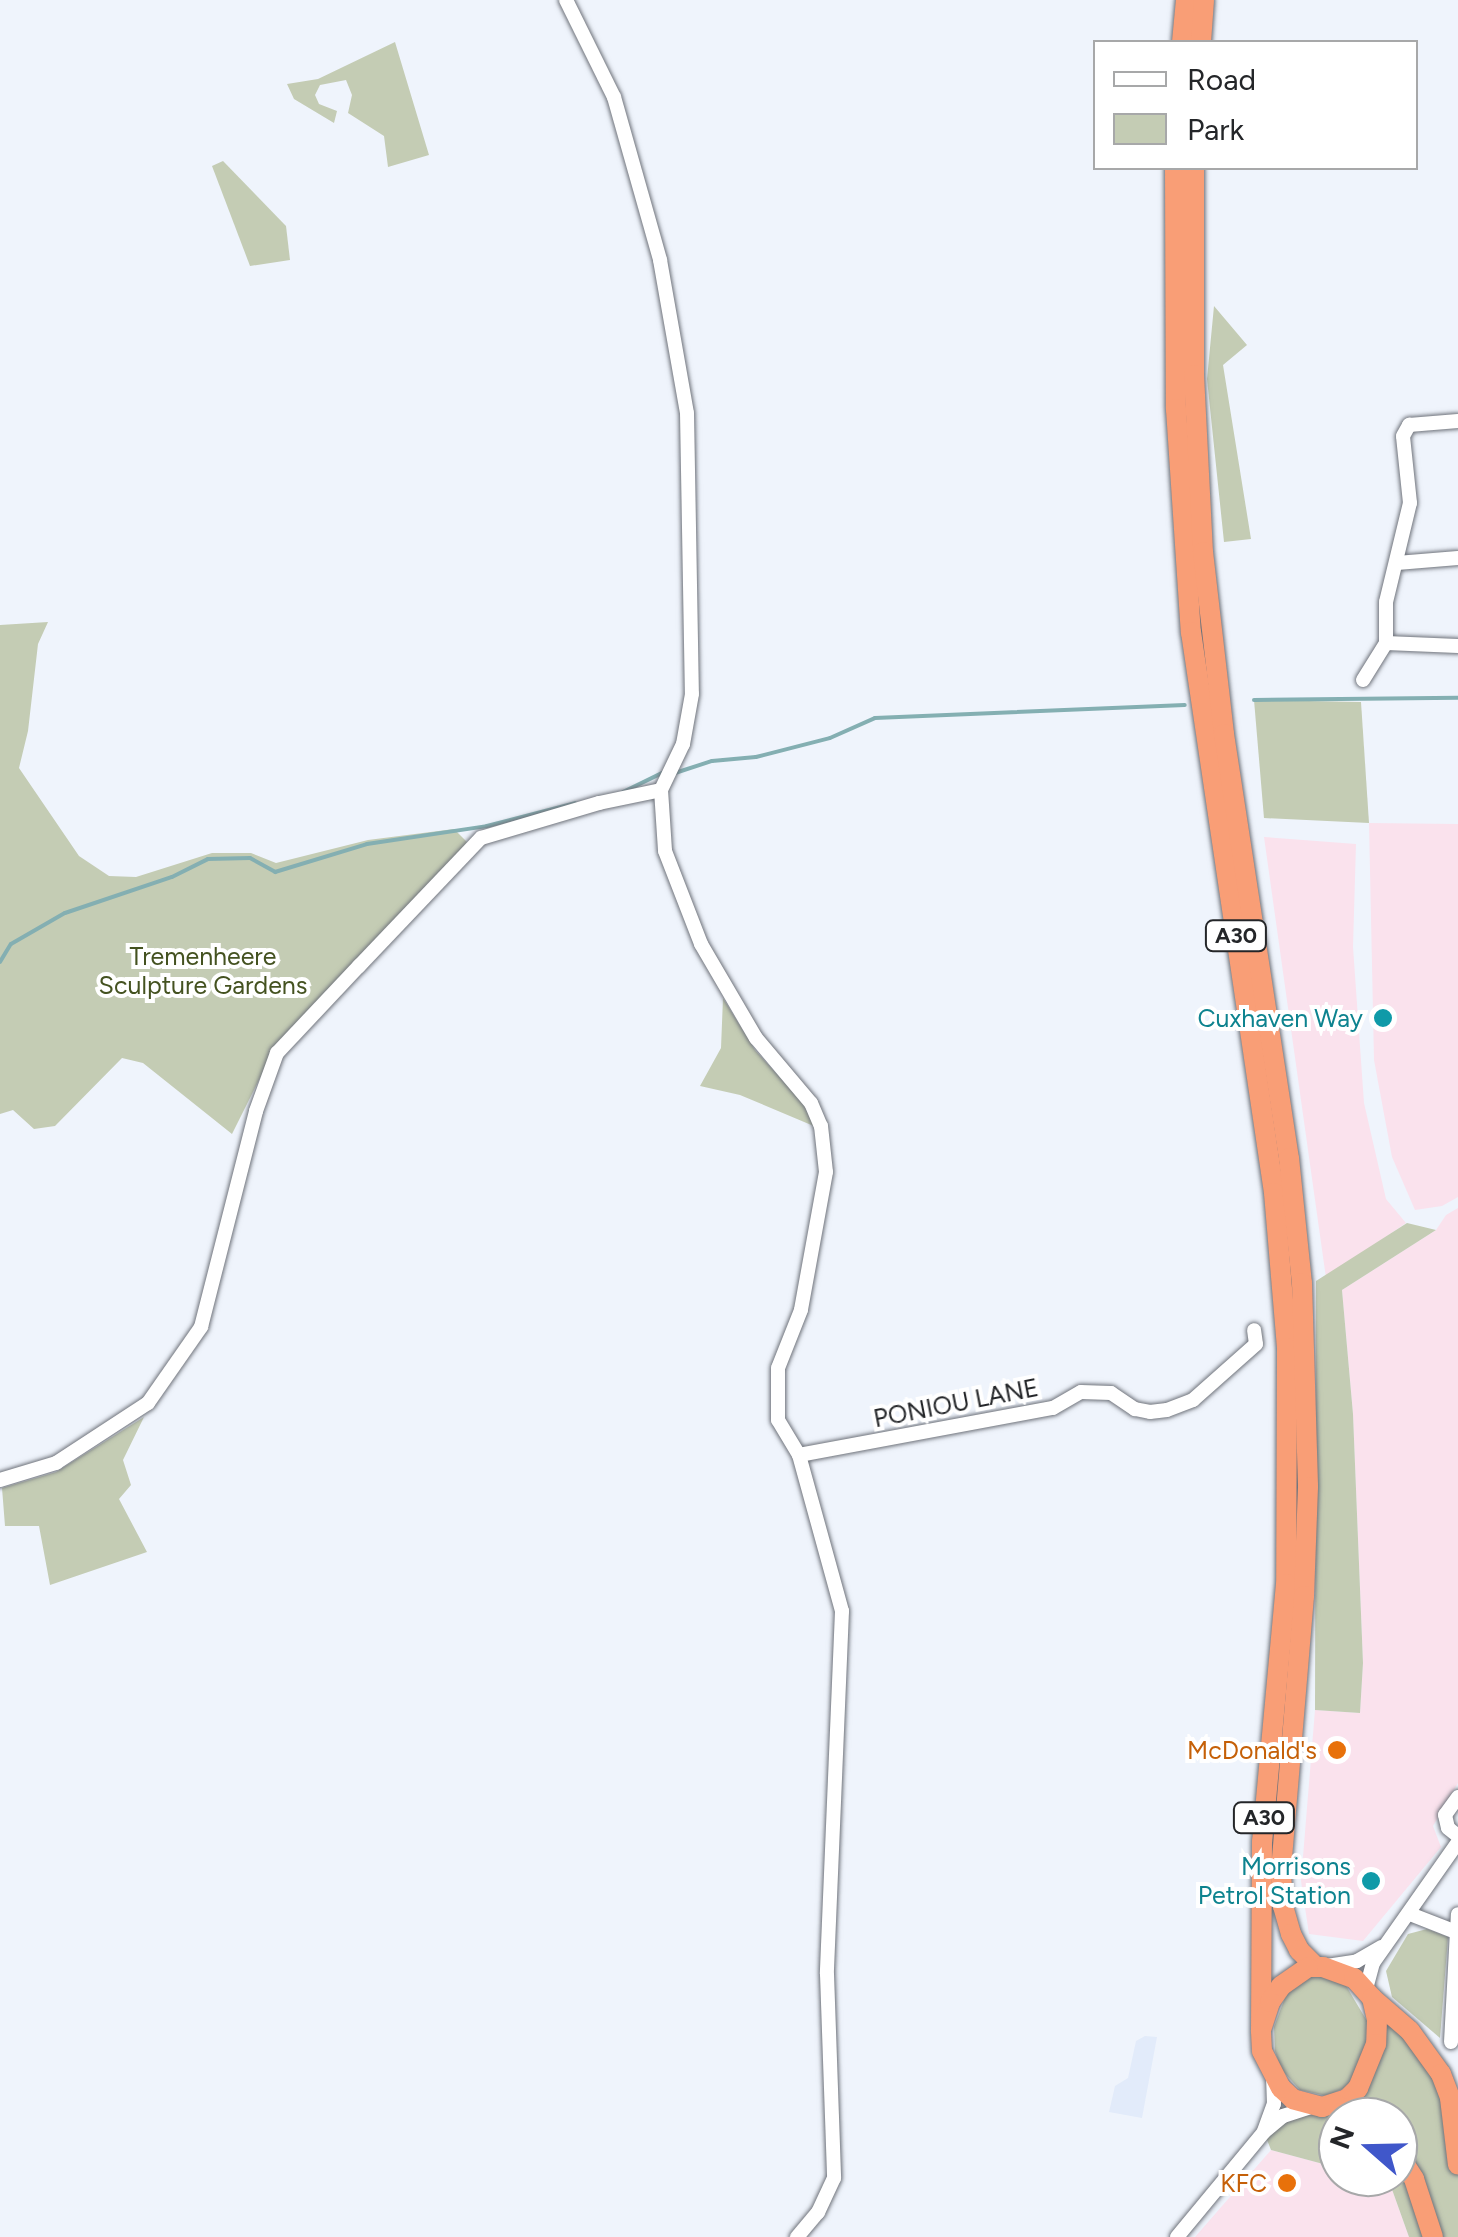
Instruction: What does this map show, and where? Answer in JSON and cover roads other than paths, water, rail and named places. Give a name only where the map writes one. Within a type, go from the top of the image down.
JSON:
[{"type":"highway","points":[[1182,40],[1186,0]]},
{"type":"highway","points":[[1201,40],[1204,0]]},
{"type":"highway","name":"A30","points":[[1175,170],[1176,409],[1192,632],[1270,1157],[1287,1348],[1286,1584],[1262,1841],[1262,2030]]},
{"type":"highway","name":"A30","points":[[1194,170],[1194,375],[1205,571],[1224,734],[1289,1158],[1302,1283],[1308,1487],[1304,1596],[1281,1822],[1283,1906],[1292,1934],[1320,1967]]},
{"type":"highway","points":[[1318,2106],[1311,2107],[1293,2098],[1272,2076],[1262,2052],[1262,2030],[1270,2002],[1282,1986],[1295,1974],[1320,1967],[1354,1978],[1410,2031],[1441,2074],[1450,2098],[1458,2165]]},
{"type":"highway","points":[[1344,2097],[1358,2088],[1376,2044],[1369,1994]]},
{"type":"highway","points":[[1418,2191],[1433,2237]]},
{"type":"street","points":[[566,0],[614,97],[660,260],[687,412],[692,694],[683,744],[661,790],[666,851],[701,944],[756,1038],[811,1103],[821,1126],[826,1172],[801,1310],[778,1368],[778,1420],[798,1455],[842,1612],[827,1974],[834,2178],[818,2212],[797,2237]]},
{"type":"street","points":[[1363,680],[1386,642],[1386,602],[1410,503],[1403,436],[1408,425],[1458,420]]},
{"type":"street","points":[[1398,563],[1458,558]]},
{"type":"street","points":[[1386,642],[1458,646]]},
{"type":"street","points":[[0,1480],[56,1463],[148,1403],[201,1327],[246,1148],[278,1053],[358,966],[482,838],[599,803],[661,790]]},
{"type":"street","name":"PONIOU LANE","points":[[798,1455],[1053,1408],[1081,1392],[1111,1393],[1135,1409],[1167,1410],[1193,1400],[1256,1344],[1254,1330]]},
{"type":"street","points":[[1369,1994],[1373,1963],[1458,1839],[1448,1828],[1444,1815],[1458,1797]]},
{"type":"street","points":[[1410,1914],[1456,1932]]},
{"type":"street","points":[[1451,2042],[1458,1914]]},
{"type":"street","points":[[1320,1967],[1357,1961],[1386,1944]]},
{"type":"street","points":[[1264,2132],[1274,2104],[1272,2076]]},
{"type":"street","points":[[1177,2237],[1264,2132],[1282,2116],[1311,2107]]},
{"type":"waterway","points":[[1254,700],[1458,698]]},
{"type":"waterway","points":[[675,773],[712,761],[756,757],[830,738],[875,718],[1185,705]]},
{"type":"waterway","points":[[623,792],[664,772]]},
{"type":"waterway","points":[[0,962],[11,944],[65,913],[172,877],[208,859],[250,858],[275,872],[367,844],[487,826],[575,803]]},
{"type":"place","name":"Cuxhaven Way","points":[[1383,1018]]},
{"type":"place","name":"McDonald's","points":[[1337,1750]]},
{"type":"place","name":"Morrisons Petrol Station","points":[[1371,1881]]},
{"type":"place","name":"KFC","points":[[1287,2183]]},
{"type":"park label","name":"Tremenheere Sculpture Gardens","points":[[203,972]]}]
